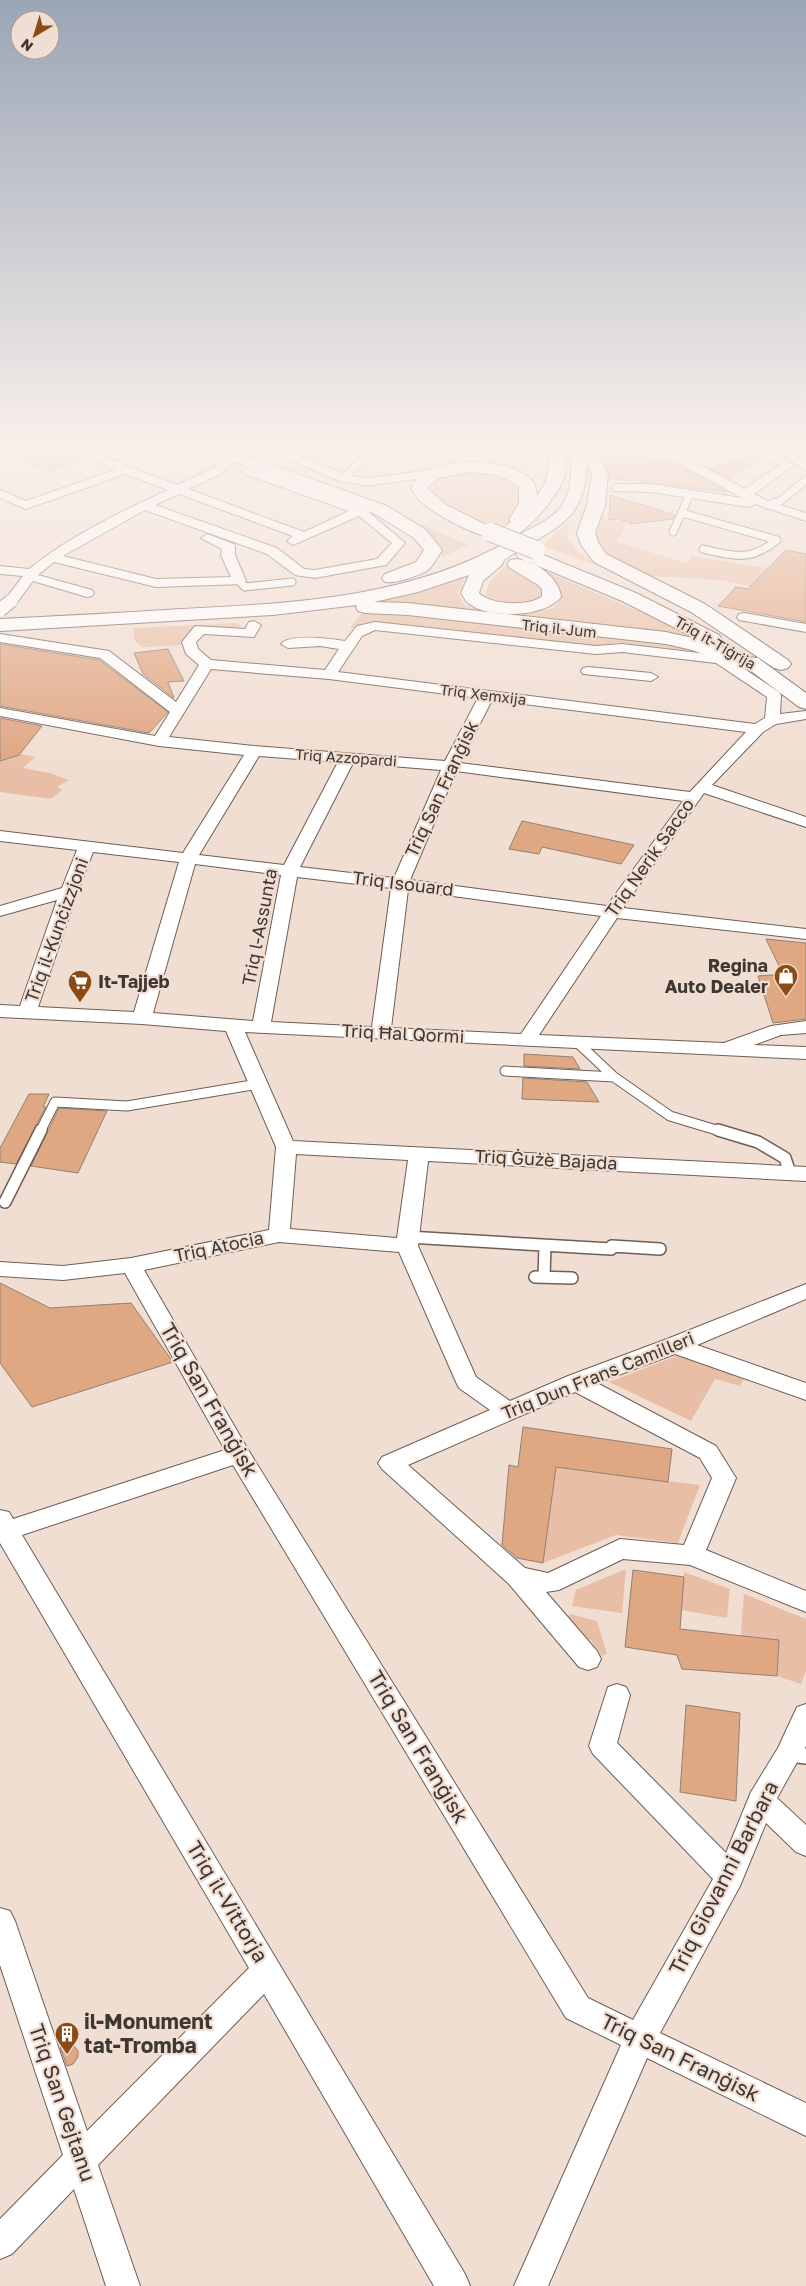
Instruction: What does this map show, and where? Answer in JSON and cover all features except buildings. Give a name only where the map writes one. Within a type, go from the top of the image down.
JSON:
[{"type":"highway","points":[[381,582],[422,566],[430,555]]},
{"type":"highway","points":[[4,607],[307,592],[381,582],[443,564],[466,555]]},
{"type":"highway","points":[[0,625],[226,613],[311,606],[401,590],[519,555]]},
{"type":"highway","name":"Triq it-Tiġrija","points":[[519,555],[642,594],[781,664],[806,683]]},
{"type":"highway","name":"Triq it-Tiġrija","points":[[519,555],[583,577],[638,602],[729,648],[760,668],[805,714]]},
{"type":"highway","points":[[597,555],[600,558],[698,608],[781,664]]},
{"type":"highway","points":[[311,606],[408,609],[666,638],[698,645],[760,668]]},
{"type":"street","points":[[4,607],[31,574],[56,555]]},
{"type":"street","points":[[52,557],[156,583],[239,581],[228,556],[240,555]]},
{"type":"street","points":[[277,555],[300,572],[315,574],[381,562],[388,555]]},
{"type":"street","points":[[0,570],[31,574],[87,593]]},
{"type":"street","points":[[744,617],[806,628]]},
{"type":"street","points":[[159,741],[207,664],[191,651],[189,642],[200,629],[249,634],[254,625]]},
{"type":"street","name":"Triq il-Jum","points":[[353,637],[362,629],[375,626],[596,650],[622,648],[720,659],[774,695],[772,720]]},
{"type":"street","points":[[288,644],[353,637]]},
{"type":"street","points":[[329,675],[353,637]]},
{"type":"street","points":[[0,638],[104,654],[178,711]]},
{"type":"street","points":[[596,650],[587,674],[650,677]]},
{"type":"street","name":"Triq Xemxija","points":[[207,664],[329,675],[758,729]]},
{"type":"street","name":"Triq San Franġisk","points":[[381,1033],[400,884],[450,766],[486,695]]},
{"type":"street","name":"Triq Azzopardi","points":[[0,712],[159,741],[254,751],[450,766],[697,792],[806,822]]},
{"type":"street","name":"Triq Nerik Sacco","points":[[526,1040],[612,912],[697,792],[758,729],[772,720],[805,714]]},
{"type":"street","points":[[142,1018],[188,859],[254,751]]},
{"type":"street","name":"Triq l-Assunta","points":[[261,1027],[290,870],[348,758]]},
{"type":"street","name":"Triq Isouard","points":[[0,836],[290,870],[612,912],[806,934]]},
{"type":"street","name":"Triq il-Kunċizzjoni","points":[[27,1013],[69,891],[87,847]]},
{"type":"street","points":[[0,911],[69,891]]},
{"type":"street","name":"Triq Ħal Qormi","points":[[0,1011],[142,1018],[233,1026],[579,1044],[806,1053]]},
{"type":"street","name":"Triq Atocia","points":[[0,1269],[63,1273],[131,1265],[279,1235],[286,1147],[233,1026]]},
{"type":"street","points":[[720,1050],[778,1030],[806,1028]]},
{"type":"street","name":"Triq Ġużè Bajada","points":[[286,1147],[798,1174]]},
{"type":"street","points":[[418,1154],[407,1241],[467,1382],[509,1412]]},
{"type":"street","points":[[279,1235],[407,1241]]},
{"type":"street","name":"Triq San Franġisk","points":[[131,1265],[240,1454],[577,2008],[806,2120]]},
{"type":"street","name":"Triq Dun Frans Camilleri","points":[[518,1577],[390,1463],[576,1382],[675,1345],[806,1291]]},
{"type":"street","points":[[675,1345],[806,1392]]},
{"type":"street","points":[[576,1382],[708,1452],[724,1478],[692,1556]]},
{"type":"street","points":[[2,1528],[240,1454]]},
{"type":"street","name":"Triq il-Vittorja","points":[[2,1528],[453,2286]]},
{"type":"street","points":[[518,1577],[550,1583],[620,1549],[692,1556],[806,1602]]},
{"type":"street","points":[[518,1577],[588,1659]]},
{"type":"street","points":[[618,1695],[602,1746],[730,1877]]},
{"type":"street","name":"Triq Giovanni Barbara","points":[[531,2286],[640,2038],[730,1877],[761,1801],[798,1755],[806,1715]]},
{"type":"street","points":[[761,1801],[806,1843]]},
{"type":"street","name":"Triq San Gejtanu","points":[[0,1921],[123,2286]]},
{"type":"street","points":[[0,2242],[266,1970]]},
{"type":"lane","points":[[733,555],[750,558],[758,555]]},
{"type":"lane","points":[[239,581],[245,586],[292,582]]},
{"type":"lane","points":[[579,1044],[614,1077],[670,1116],[758,1142],[785,1158],[798,1174]]},
{"type":"lane","points":[[505,1071],[614,1077]]},
{"type":"lane","points":[[5,1202],[55,1102],[127,1106],[258,1084]]},
{"type":"lane","points":[[407,1241],[611,1249],[612,1246],[660,1249]]},
{"type":"lane","points":[[545,1246],[539,1277],[572,1278]]},
{"type":"shaded area","points":[[566,555],[582,555],[604,568]]},
{"type":"shaded area","points":[[609,555],[659,555],[687,563],[691,556],[806,574],[793,596],[721,580],[650,576],[633,567],[625,568]]},
{"type":"shaded area","points":[[506,565],[535,580],[544,592],[542,600],[530,606],[491,602],[485,595],[491,580]]},
{"type":"shaded area","points":[[540,569],[666,623],[697,640],[360,602],[466,575],[458,593],[465,606],[488,611],[509,612],[554,608],[562,597],[558,585]]},
{"type":"shaded area","points":[[364,611],[679,645],[686,651],[616,643],[601,646],[378,623],[349,629]]},
{"type":"shaded area","points":[[238,623],[241,628],[235,631],[194,628],[181,645],[142,647],[134,640],[134,628]]},
{"type":"shaded area","points":[[21,754],[35,757],[23,768],[50,773],[69,780],[57,787],[62,790],[51,799],[0,792],[0,761]]},
{"type":"shaded area","points":[[679,1355],[744,1379],[740,1386],[715,1379],[691,1421],[609,1382]]},
{"type":"shaded area","points":[[556,1467],[700,1485],[678,1543],[616,1535],[543,1563]]},
{"type":"shaded area","points":[[626,1569],[622,1613],[572,1606],[576,1590]]},
{"type":"shaded area","points":[[684,1572],[730,1589],[727,1618],[681,1610]]},
{"type":"shaded area","points":[[744,1594],[806,1619],[806,1671],[801,1684],[777,1676],[779,1640],[742,1637]]},
{"type":"shaded area","points":[[570,1614],[597,1621],[607,1654],[602,1656],[591,1640],[588,1641],[568,1617]]},
{"type":"place","name":"Regina Auto Dealer","points":[[786,997]]},
{"type":"place","name":"It-Tajjeb","points":[[80,1003]]},
{"type":"place","name":"il-Monument tat-Tromba","points":[[67,2055]]}]
